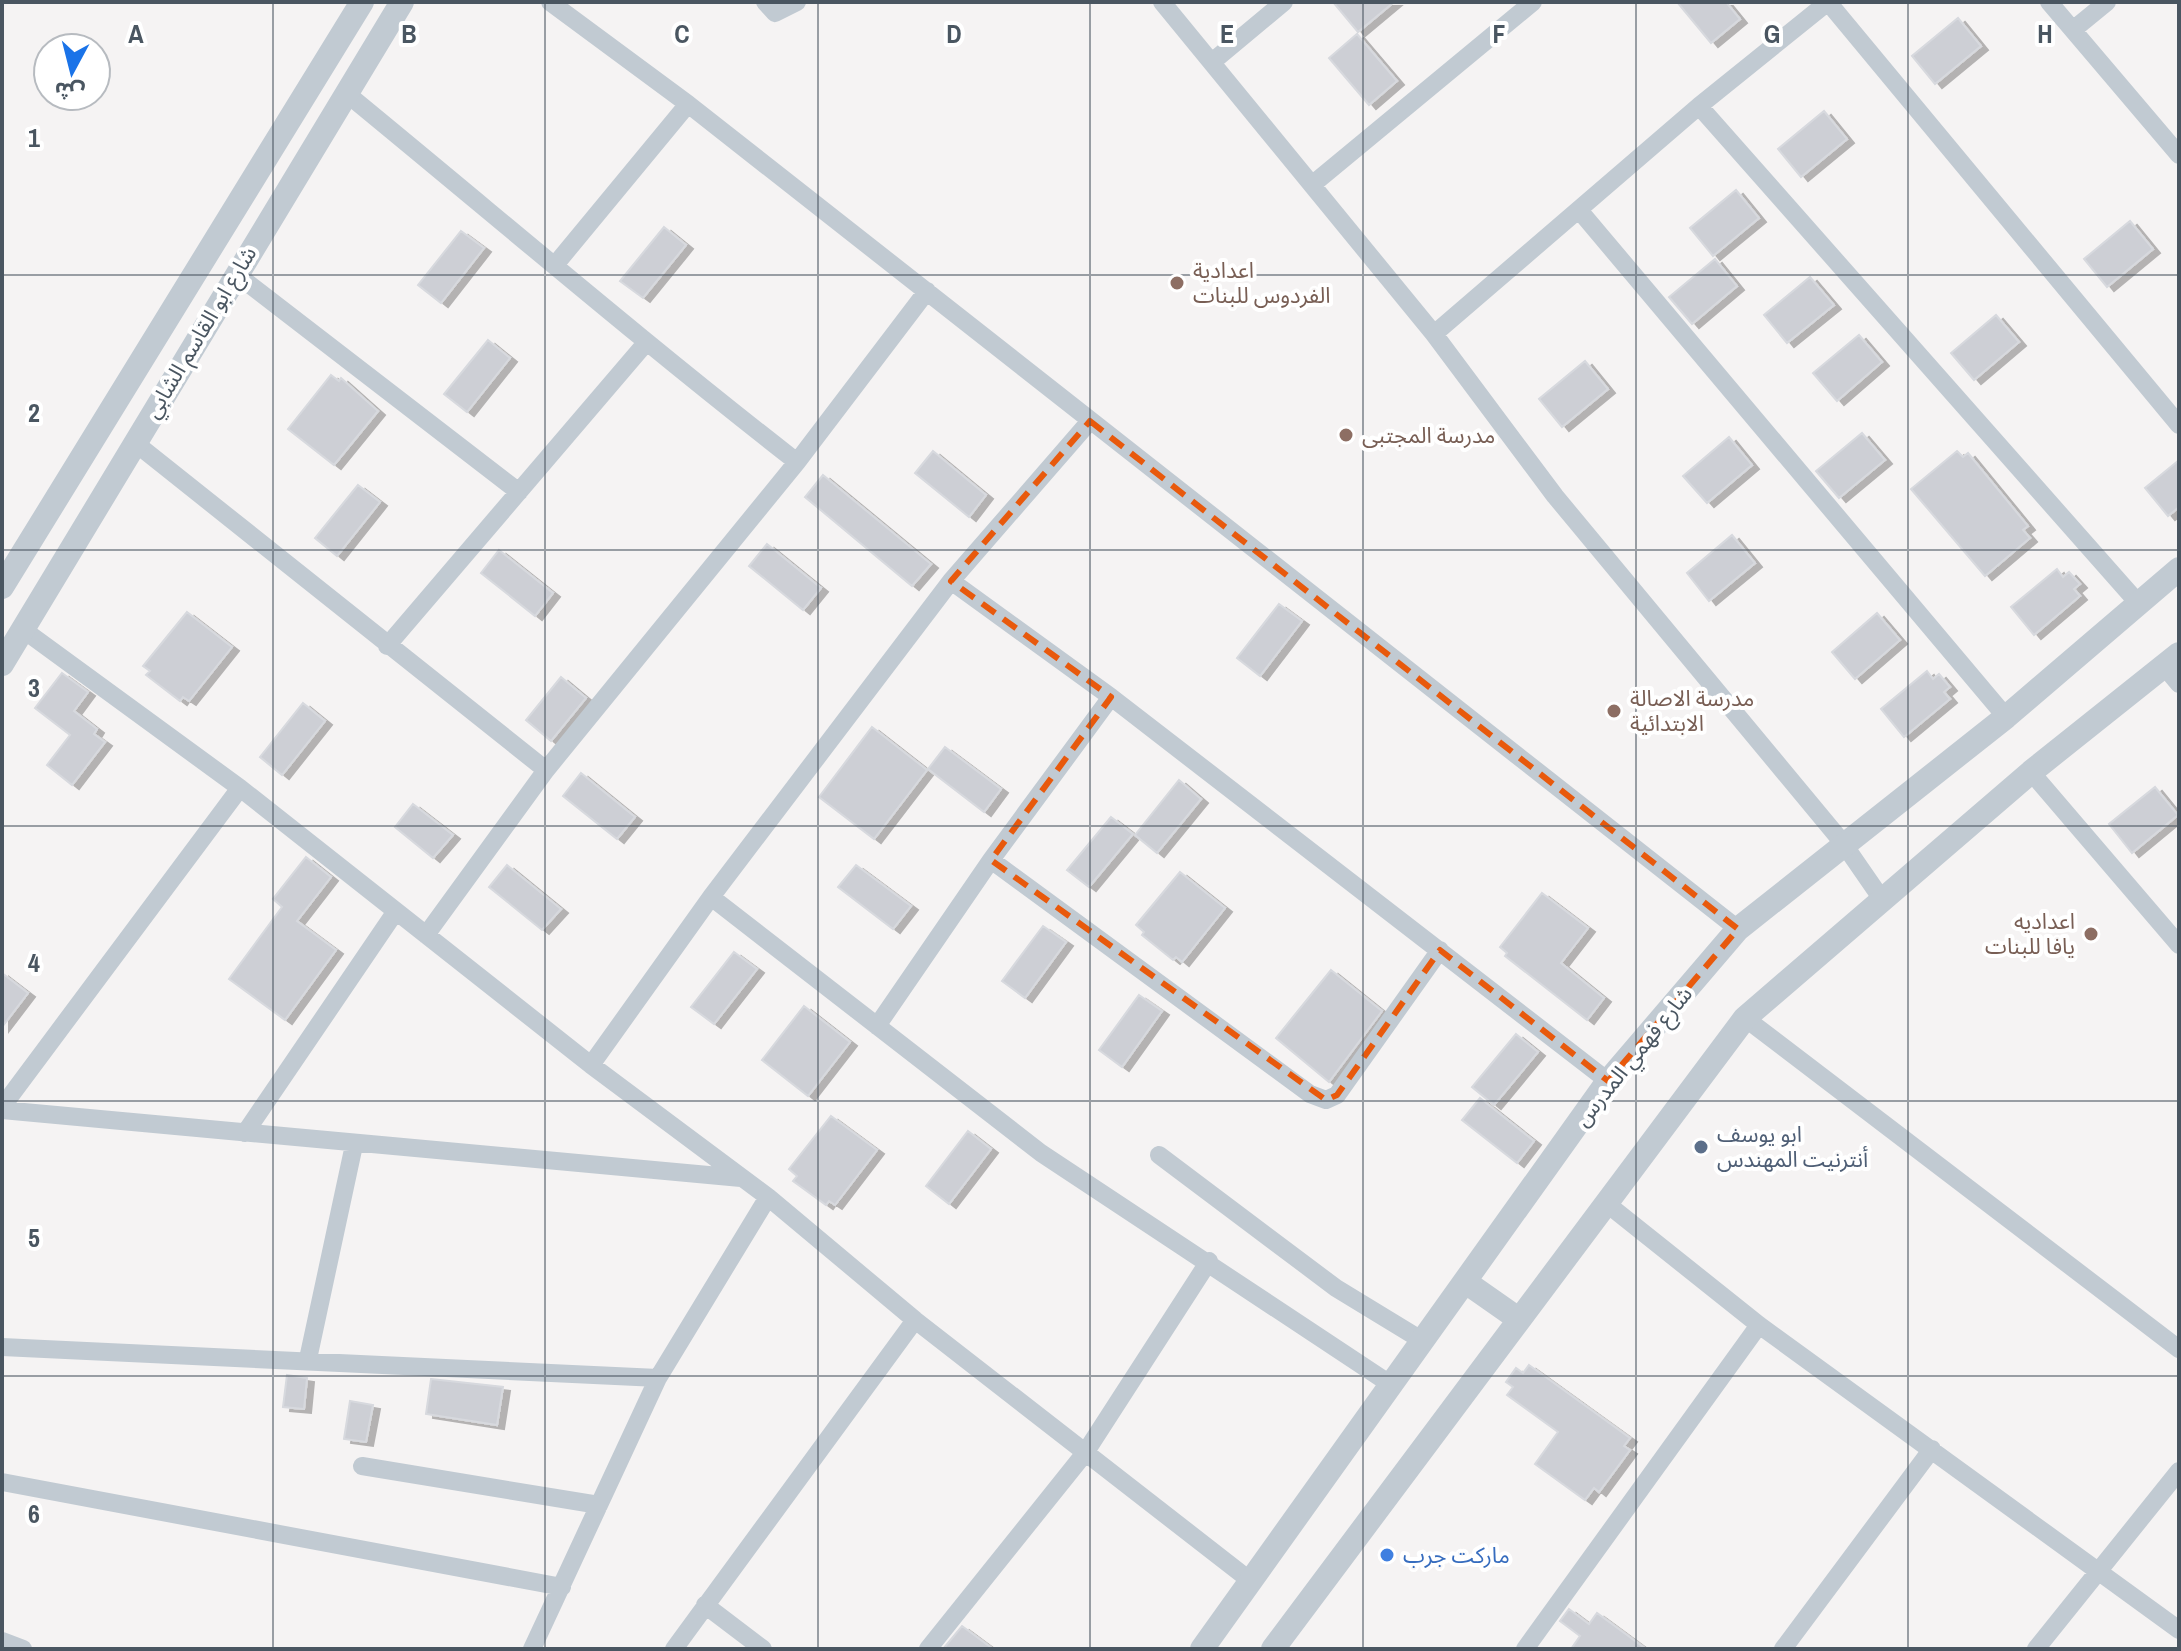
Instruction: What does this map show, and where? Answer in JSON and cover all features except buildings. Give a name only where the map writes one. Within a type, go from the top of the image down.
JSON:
[{"type":"street","name":"شارع ابو القاسم الشابي","points":[[2,587],[362,2]]},
{"type":"street","name":"شارع ابو القاسم الشابي","points":[[2,664],[402,2]]},
{"type":"street","points":[[550,2],[688,104],[1738,929]]},
{"type":"street","points":[[765,2],[775,13],[797,2]]},
{"type":"street","points":[[1162,2],[1434,334],[1555,496],[1843,843],[1881,898]]},
{"type":"street","points":[[1212,62],[1284,2]]},
{"type":"street","points":[[1313,184],[1533,2]]},
{"type":"street","points":[[1434,334],[1699,106],[1828,2],[2179,425]]},
{"type":"street","points":[[2049,2],[2179,155]]},
{"type":"street","points":[[2074,29],[2107,2]]},
{"type":"street","points":[[346,93],[555,265],[645,344],[797,462]]},
{"type":"street","points":[[555,265],[688,104]]},
{"type":"street","points":[[1699,106],[2139,604]]},
{"type":"street","points":[[1579,210],[2006,717]]},
{"type":"street","points":[[236,274],[519,492]]},
{"type":"street","points":[[426,935],[546,770],[797,462],[927,291]]},
{"type":"street","points":[[387,646],[645,344]]},
{"type":"street","points":[[591,1065],[711,897],[951,581],[1090,421]]},
{"type":"street","points":[[134,442],[546,770]]},
{"type":"street","name":"شارع فهمي المدرس","points":[[1202,1649],[1390,1384],[1467,1283],[1608,1081],[1738,929],[2006,717],[2179,569]]},
{"type":"street","points":[[951,581],[1111,697],[1608,1081]]},
{"type":"street","points":[[21,628],[240,788],[591,1065],[768,1197],[915,1320],[1252,1582]]},
{"type":"street","points":[[1273,1649],[1517,1318],[1745,1018],[2031,772],[2174,668]]},
{"type":"street","points":[[877,1026],[991,860],[1111,697]]},
{"type":"street","points":[[2031,772],[2179,945]]},
{"type":"street","points":[[2,1108],[240,788]]},
{"type":"street","points":[[991,860],[1310,1094],[1326,1100],[1337,1095],[1440,950]]},
{"type":"street","points":[[711,897],[1041,1153],[1209,1261],[1390,1384]]},
{"type":"street","points":[[245,1133],[396,911]]},
{"type":"street","points":[[1745,1018],[2179,1349]]},
{"type":"street","points":[[2,1108],[354,1145],[741,1178]]},
{"type":"street","points":[[308,1359],[354,1145]]},
{"type":"street","points":[[1159,1155],[1336,1288],[1423,1341]]},
{"type":"street","points":[[532,1649],[658,1378],[768,1197]]},
{"type":"street","points":[[1606,1203],[1759,1325],[2179,1630]]},
{"type":"street","points":[[928,1649],[1085,1453],[1209,1261]]},
{"type":"street","points":[[1467,1283],[1517,1318]]},
{"type":"street","points":[[674,1649],[915,1320]]},
{"type":"street","points":[[1525,1649],[1759,1325]]},
{"type":"street","points":[[2,1347],[308,1359],[658,1378]]},
{"type":"street","points":[[1783,1649],[1932,1449]]},
{"type":"street","points":[[362,1466],[599,1505]]},
{"type":"street","points":[[2036,1649],[2179,1471]]},
{"type":"street","points":[[2,1482],[562,1587]]},
{"type":"street","points":[[705,1605],[763,1649]]},
{"type":"street","points":[[2,1641],[23,1649]]},
{"type":"highlighted area","points":[[1090,421],[1738,929],[1608,1081],[1440,950],[1337,1095],[1326,1100],[991,860],[1111,697],[951,581]]},
{"type":"place","name":"اعدادية الفردوس للبنات","points":[[1177,283]]},
{"type":"place","name":"مدرسة المجتبى","points":[[1346,435]]},
{"type":"place","name":"مدرسة الاصالة الابتدائية","points":[[1614,711]]},
{"type":"place","name":"اعداديه يافا للبنات","points":[[2091,934]]},
{"type":"place","name":"ابو يوسف أنترنيت المهندس","points":[[1701,1147]]},
{"type":"place","name":"ماركت جرب","points":[[1387,1555]]}]
